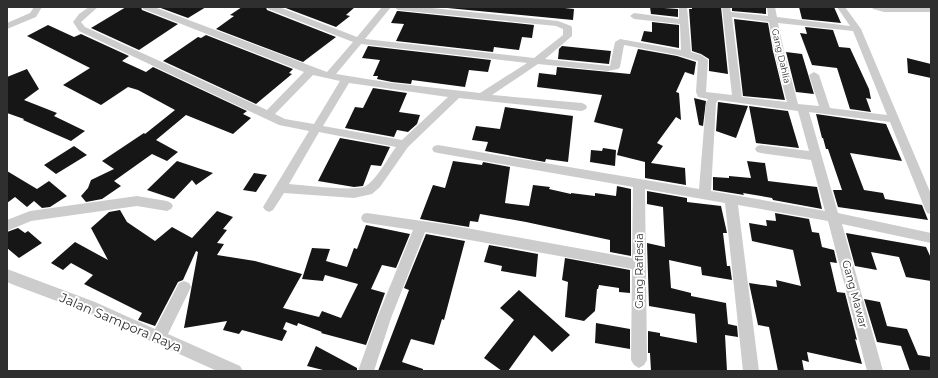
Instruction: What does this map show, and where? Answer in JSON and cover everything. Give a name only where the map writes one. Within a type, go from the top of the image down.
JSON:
[{"type":"street","points":[[7,26],[33,15],[38,7]]},
{"type":"street","points":[[94,7],[77,22],[82,29],[268,116],[283,122],[316,129],[404,144]]},
{"type":"street","points":[[146,7],[311,71],[329,76],[456,95],[483,96],[582,107]]},
{"type":"street","points":[[271,7],[359,40],[536,62],[612,67],[620,42],[686,53],[698,56],[703,60],[701,94],[893,119]]},
{"type":"street","points":[[329,76],[387,7]]},
{"type":"street","points":[[398,7],[558,24],[568,28],[568,36],[536,62],[483,96]]},
{"type":"street","points":[[683,7],[686,53]]},
{"type":"street","name":"Gang Dahlia","points":[[771,7],[779,50],[816,156]]},
{"type":"street","points":[[841,7],[856,29],[931,209]]},
{"type":"street","points":[[876,7],[884,9],[931,9]]},
{"type":"street","points":[[737,98],[727,10],[774,20],[856,29]]},
{"type":"street","points":[[634,16],[683,22]]},
{"type":"street","points":[[268,116],[311,71]]},
{"type":"street","points":[[814,75],[826,110]]},
{"type":"street","points":[[268,208],[346,79]]},
{"type":"street","points":[[280,188],[354,193],[368,191],[376,184],[404,144],[456,95]]},
{"type":"street","points":[[705,195],[711,104],[716,97]]},
{"type":"street","points":[[761,149],[816,156]]},
{"type":"street","points":[[438,150],[833,217],[931,238]]},
{"type":"street","name":"Gang Mawar","points":[[816,156],[875,371]]},
{"type":"street","name":"Gang Raflesia","points":[[638,360],[640,265],[639,183]]},
{"type":"street","points":[[731,199],[750,371]]},
{"type":"street","points":[[7,226],[30,216],[130,202],[149,202],[167,206]]},
{"type":"street","points":[[367,218],[421,226],[640,265]]},
{"type":"street","points":[[366,371],[384,318],[421,226]]},
{"type":"street","name":"Jalan Sampora Raya","points":[[7,275],[19,281],[90,307],[159,336],[234,371]]},
{"type":"street","points":[[159,336],[166,326],[184,287]]},
{"type":"building","points":[[126,7],[141,7],[142,10],[178,24],[139,50],[91,28]]},
{"type":"building","points":[[158,7],[206,7],[188,18]]},
{"type":"building","points":[[242,7],[266,7],[267,10],[336,37],[303,62],[216,29],[234,16],[230,15]]},
{"type":"building","points":[[283,7],[355,7],[346,15],[350,16],[336,27]]},
{"type":"building","points":[[437,7],[555,7],[574,9],[573,20]]},
{"type":"building","points":[[650,7],[678,9],[678,17],[651,14]]},
{"type":"building","points":[[692,7],[721,7],[728,74],[709,71],[709,59],[692,51],[689,9],[692,9]]},
{"type":"building","points":[[732,7],[766,7],[766,14],[732,11]]},
{"type":"building","points":[[799,7],[834,7],[841,23],[802,19]]},
{"type":"building","points":[[397,11],[534,25],[532,38],[522,37],[519,50],[494,47],[493,52],[396,41],[404,24],[391,23]]},
{"type":"building","points":[[734,19],[768,23],[785,100],[743,96]]},
{"type":"building","points":[[652,22],[679,25],[679,48],[641,41],[644,31],[652,32]]},
{"type":"building","points":[[48,25],[74,37],[81,34],[129,56],[122,61],[146,72],[153,67],[247,111],[243,114],[251,118],[233,134],[186,115],[156,140],[178,152],[167,161],[152,154],[114,181],[121,186],[102,199],[86,202],[81,196],[88,188],[91,180],[114,169],[102,161],[144,133],[145,134],[175,110],[138,90],[128,87],[101,105],[63,85],[90,68],[27,36]]},
{"type":"building","points":[[805,27],[833,30],[839,47],[850,48],[869,89],[871,99],[866,98],[871,112],[850,109],[837,68],[812,65],[800,33],[807,34]]},
{"type":"building","points":[[206,35],[293,69],[289,73],[292,74],[256,104],[163,61],[198,37],[201,38]]},
{"type":"building","points":[[368,46],[491,60],[488,72],[469,70],[465,87],[412,80],[411,84],[392,82],[377,79],[378,76],[373,76],[380,60],[362,58]]},
{"type":"building","points":[[562,46],[611,51],[609,64],[558,59],[559,49]]},
{"type":"building","points":[[638,49],[677,56],[696,62],[694,75],[685,72],[676,92],[679,93],[681,120],[676,117],[657,143],[663,146],[651,163],[685,168],[686,185],[645,178],[645,162],[617,155],[623,129],[594,122],[602,95],[537,87],[539,73],[556,75],[557,67],[630,74]]},
{"type":"building","points":[[786,52],[802,54],[814,94],[796,92]]},
{"type":"building","points":[[907,58],[931,64],[931,78],[908,73]]},
{"type":"building","points":[[27,69],[39,89],[24,100],[57,113],[54,116],[85,131],[71,141],[23,120],[24,119],[7,113],[7,77]]},
{"type":"building","points":[[373,88],[407,93],[399,112],[420,115],[417,124],[408,132],[397,130],[394,137],[345,128],[355,107],[363,108]]},
{"type":"building","points":[[694,98],[706,101],[703,126],[699,125]]},
{"type":"building","points":[[718,102],[748,106],[736,138],[716,131]]},
{"type":"building","points":[[749,106],[788,111],[799,148],[756,143]]},
{"type":"building","points":[[505,107],[573,116],[568,162],[546,159],[545,162],[485,151],[488,142],[472,140],[476,126],[500,129]]},
{"type":"building","points":[[816,114],[886,124],[902,161],[850,153],[864,190],[883,193],[885,199],[922,205],[928,220],[838,207],[833,190],[842,190],[828,149],[826,149],[822,138]]},
{"type":"building","points":[[340,138],[390,147],[381,166],[371,165],[363,186],[354,187],[318,181]]},
{"type":"building","points":[[74,146],[87,155],[56,174],[44,165]]},
{"type":"building","points":[[603,148],[616,150],[615,166],[590,162],[591,150],[602,151]]},
{"type":"building","points":[[177,161],[213,173],[196,185],[192,180],[174,199],[147,190]]},
{"type":"building","points":[[453,161],[482,165],[483,162],[510,167],[505,203],[529,206],[533,185],[550,187],[549,189],[571,194],[595,196],[595,193],[616,196],[617,186],[631,189],[631,256],[610,252],[610,240],[526,222],[480,214],[478,222],[470,221],[469,227],[420,219],[433,185],[445,188]]},
{"type":"building","points":[[747,161],[765,163],[768,181],[817,187],[822,209],[773,200],[772,198],[713,190],[713,177],[729,178],[729,176],[751,178]]},
{"type":"building","points":[[7,171],[37,189],[49,181],[67,196],[50,207],[42,208],[34,201],[27,207],[15,197],[7,203]]},
{"type":"building","points":[[254,173],[267,175],[256,192],[243,190]]},
{"type":"building","points":[[647,191],[687,198],[687,202],[721,206],[727,233],[723,233],[727,266],[730,266],[732,280],[702,275],[701,267],[669,260],[671,288],[691,293],[691,296],[726,303],[728,324],[737,326],[738,337],[725,335],[727,371],[651,371],[650,353],[648,353],[648,331],[660,333],[660,336],[697,343],[695,314],[649,306],[647,243],[665,247],[663,207],[647,204]]},
{"type":"building","points":[[120,210],[127,222],[155,241],[172,227],[192,238],[217,211],[233,217],[223,229],[227,230],[217,243],[224,244],[217,255],[255,261],[302,274],[283,308],[319,317],[322,311],[341,318],[358,284],[325,275],[323,281],[302,279],[312,248],[330,249],[326,261],[347,267],[354,248],[357,249],[366,225],[410,234],[396,268],[382,265],[371,289],[385,293],[366,345],[321,333],[322,332],[298,323],[297,326],[286,322],[283,329],[287,331],[282,341],[242,330],[239,334],[223,330],[227,321],[184,328],[198,252],[196,251],[183,280],[178,282],[155,326],[138,320],[142,313],[84,284],[93,275],[71,263],[63,270],[51,263],[75,242],[108,260],[91,228],[109,212]]},
{"type":"building","points":[[775,213],[809,219],[812,232],[819,233],[822,247],[834,250],[837,263],[830,262],[837,292],[845,293],[862,364],[807,352],[809,362],[802,360],[804,371],[778,371],[769,327],[758,325],[749,283],[777,287],[776,280],[801,286],[793,250],[752,241],[749,223],[767,226],[766,220],[776,221]]},
{"type":"building","points":[[18,228],[25,233],[28,231],[42,243],[19,258],[7,248],[7,232]]},
{"type":"building","points":[[846,233],[926,247],[931,258],[931,281],[906,277],[899,257],[871,252],[877,270],[855,266]]},
{"type":"building","points":[[426,234],[465,241],[444,320],[442,319],[434,345],[411,339],[402,362],[423,369],[423,371],[378,371],[409,290],[404,288]]},
{"type":"building","points":[[489,245],[538,254],[536,277],[501,271],[502,266],[484,262]]},
{"type":"building","points":[[565,258],[630,270],[630,293],[619,292],[619,288],[599,285],[597,289],[595,311],[584,321],[565,317],[568,282],[562,280]]},
{"type":"building","points":[[519,290],[570,335],[552,352],[534,335],[508,371],[502,371],[484,358],[514,320],[500,308]]},
{"type":"building","points":[[864,299],[880,302],[887,326],[907,329],[918,355],[931,357],[931,371],[910,371],[901,346],[877,342]]},
{"type":"building","points":[[596,323],[630,329],[630,349],[595,343]]},
{"type":"building","points":[[316,346],[357,368],[357,371],[327,371],[307,366]]}]
